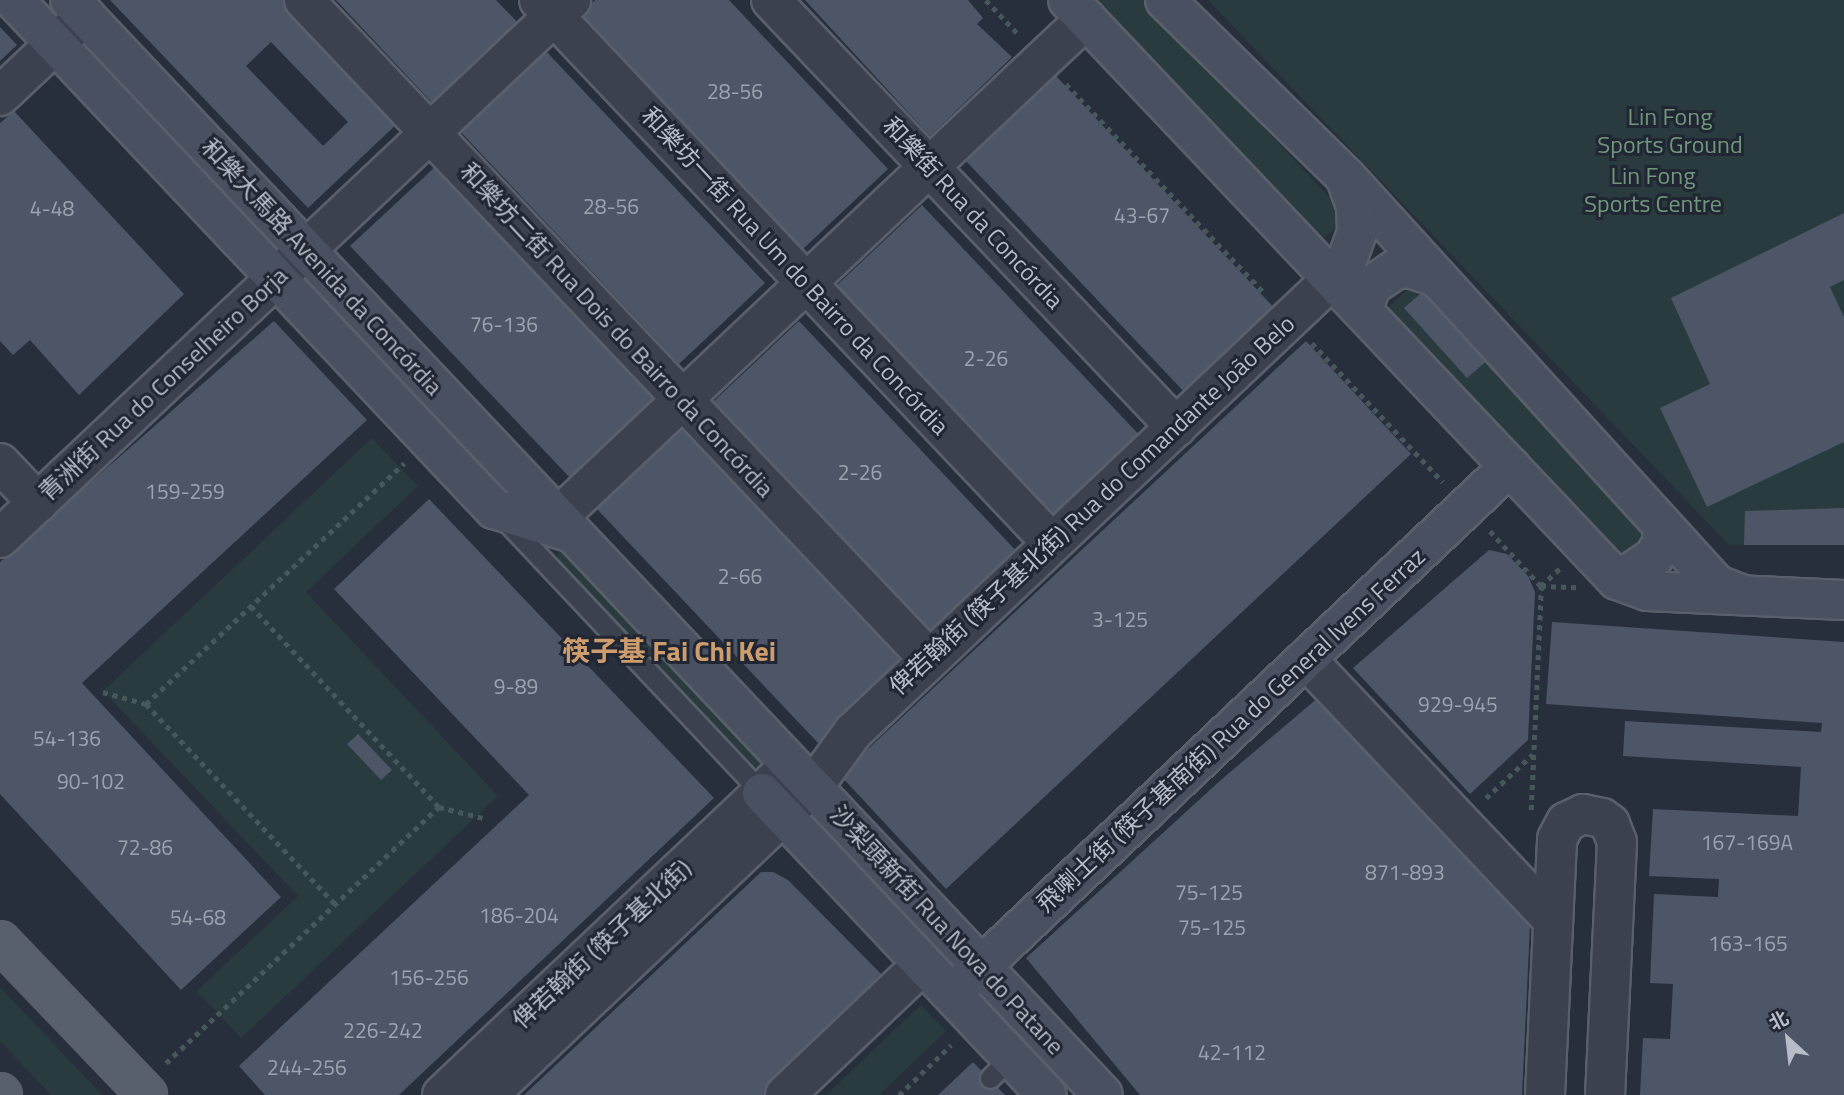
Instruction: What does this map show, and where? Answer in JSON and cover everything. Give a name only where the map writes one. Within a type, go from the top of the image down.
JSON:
[{"type":"main road","points":[[0,941],[143,1091]]},
{"type":"street","name":"和樂大馬路 Avenida da Concórdia","points":[[14,0],[494,509],[566,525]]},
{"type":"street","name":"和樂坊二街 Rua Dois do Bairro da Concórdia","points":[[304,0],[929,659]]},
{"type":"street","name":"和樂街 Rua da Concórdia","points":[[771,0],[1175,427]]},
{"type":"street","points":[[1165,0],[1346,177],[1717,585],[1746,595]]},
{"type":"street","name":"青洲街 Rua do Conselheiro Borja","points":[[0,538],[430,133],[555,5]]},
{"type":"street","name":"和樂坊一街 Rua Um do Bairro da Concórdia","points":[[555,5],[807,283],[1052,543]]},
{"type":"street","name":"和樂大馬路 Avenida da Concórdia","points":[[78,8],[802,776]]},
{"type":"street","points":[[0,96],[55,44],[78,8]]},
{"type":"street","points":[[566,525],[683,400],[930,167],[1077,10],[1613,575],[1632,587],[1647,591],[1844,600]]},
{"type":"street","points":[[1332,279],[1348,257],[1357,232],[1356,205],[1346,177]]},
{"type":"street","points":[[1363,310],[1364,299],[1381,276],[1409,268],[1437,278]]},
{"type":"street","name":"俾若翰街 (筷子基北街) Rua do Comandante João Belo","points":[[773,804],[853,732],[1332,279]]},
{"type":"street","points":[[0,463],[38,503]]},
{"type":"street","name":"飛喇士街 (筷子基南街) Rua do General Ivens Ferraz","points":[[990,1045],[982,966],[1510,466]]},
{"type":"street","points":[[1613,575],[1629,575],[1654,557],[1662,543],[1663,528]]},
{"type":"street","points":[[1306,659],[1553,920]]},
{"type":"street","name":"沙梨頭新街 Rua Nova do Patane","points":[[802,776],[1103,1095]]},
{"type":"street","points":[[488,1095],[773,804]]},
{"type":"street","name":"沙梨頭新街 Rua Nova do Patane","points":[[773,804],[923,964],[990,1045],[1047,1095]]},
{"type":"street","name":"俾若翰街 (筷子基北街)","points":[[442,1095],[773,804]]},
{"type":"street","points":[[1545,1095],[1560,830],[1574,817],[1583,814],[1602,818],[1610,824],[1617,842],[1605,1095]]},
{"type":"street","points":[[785,1095],[923,964]]},
{"type":"lane","name":"和樂大馬路 Avenida da Concórdia","points":[[494,509],[773,804]]},
{"type":"path","points":[[146,704],[428,439]]},
{"type":"path","points":[[1461,822],[1534,753],[1541,586]]},
{"type":"path","points":[[251,606],[439,807],[483,818]]},
{"type":"path","points":[[103,692],[146,704],[335,904]]},
{"type":"path","points":[[143,1091],[439,807]]},
{"type":"path","points":[[899,1095],[990,1045]]},
{"type":"green space","points":[[1090,0],[1144,0],[1343,212],[1341,224],[1318,242]]},
{"type":"green space","name":"Lin Fong Sports Centre","points":[[1208,0],[1844,0],[1844,545],[1729,545]]},
{"type":"green space","points":[[1418,280],[1643,520],[1645,536],[1641,544],[1628,554],[1620,556],[1381,314]]},
{"type":"green space","points":[[372,438],[418,486],[306,592],[498,796],[241,1038],[197,991],[298,896],[103,691]]},
{"type":"green space","points":[[564,547],[769,761],[759,771],[559,561],[557,554]]},
{"type":"green space","points":[[0,987],[102,1095],[51,1095],[0,1041]]},
{"type":"green space","points":[[921,1005],[946,1031],[879,1095],[826,1095]]},
{"type":"building","points":[[110,0],[287,0],[401,120],[308,208]],"holes":[[[271,42],[348,122],[323,146],[246,66]]]},
{"type":"building","points":[[336,0],[496,0],[524,29],[439,110]]},
{"type":"building","points":[[595,0],[729,0],[888,169],[803,249],[581,14]]},
{"type":"building","points":[[805,0],[968,0],[983,18],[977,24],[1012,57],[930,136]]},
{"type":"building","points":[[0,27],[17,45],[0,61]]},
{"type":"building","points":[[543,48],[765,283],[679,364],[457,128]]},
{"type":"building","points":[[1056,76],[1278,312],[1188,396],[966,161]]},
{"type":"building","points":[[14,111],[184,294],[79,395],[30,340],[13,355],[0,341],[0,123]]},
{"type":"building","points":[[436,166],[658,401],[573,481],[350,246]]},
{"type":"building","points":[[922,205],[1145,441],[1059,521],[837,285]]},
{"type":"building","points":[[1844,213],[1844,280],[1830,287],[1844,317],[1844,442],[1707,507],[1660,408],[1710,384],[1671,298]]},
{"type":"building","points":[[1427,288],[1490,358],[1467,378],[1404,308]]},
{"type":"building","points":[[274,321],[367,420],[82,683],[281,897],[181,990],[0,794],[0,562]]},
{"type":"building","points":[[799,321],[1021,556],[936,637],[714,401]]},
{"type":"building","points":[[1306,341],[1411,454],[946,889],[840,775]]},
{"type":"building","points":[[681,428],[903,663],[818,743],[596,508]]},
{"type":"building","points":[[429,499],[714,798],[399,1095],[265,1095],[239,1066],[529,795],[334,589]]},
{"type":"building","points":[[1844,508],[1844,545],[1744,545],[1745,511]]},
{"type":"building","points":[[1489,550],[1507,554],[1528,576],[1535,592],[1528,740],[1470,794],[1353,668]]},
{"type":"building","points":[[1552,622],[1844,642],[1844,1095],[1640,1095],[1643,1038],[1670,1039],[1673,984],[1650,983],[1654,894],[1718,897],[1719,879],[1649,876],[1653,809],[1798,816],[1801,767],[1623,756],[1625,721],[1821,732],[1822,723],[1546,704]]},
{"type":"building","points":[[1326,691],[1531,904],[1522,1095],[1140,1095],[1026,958],[1222,779]]},
{"type":"building","points":[[358,734],[392,770],[381,780],[347,744]]},
{"type":"building","points":[[761,872],[773,872],[788,880],[893,986],[779,1095],[524,1095]]},
{"type":"building","points":[[973,1062],[1005,1095],[938,1095]]},
{"type":"district","name":"筷子基 Fai Chi Kei","points":[[669,651]]},
{"type":"park label","name":"Lin Fong Sports Ground","points":[[1670,131]]}]
